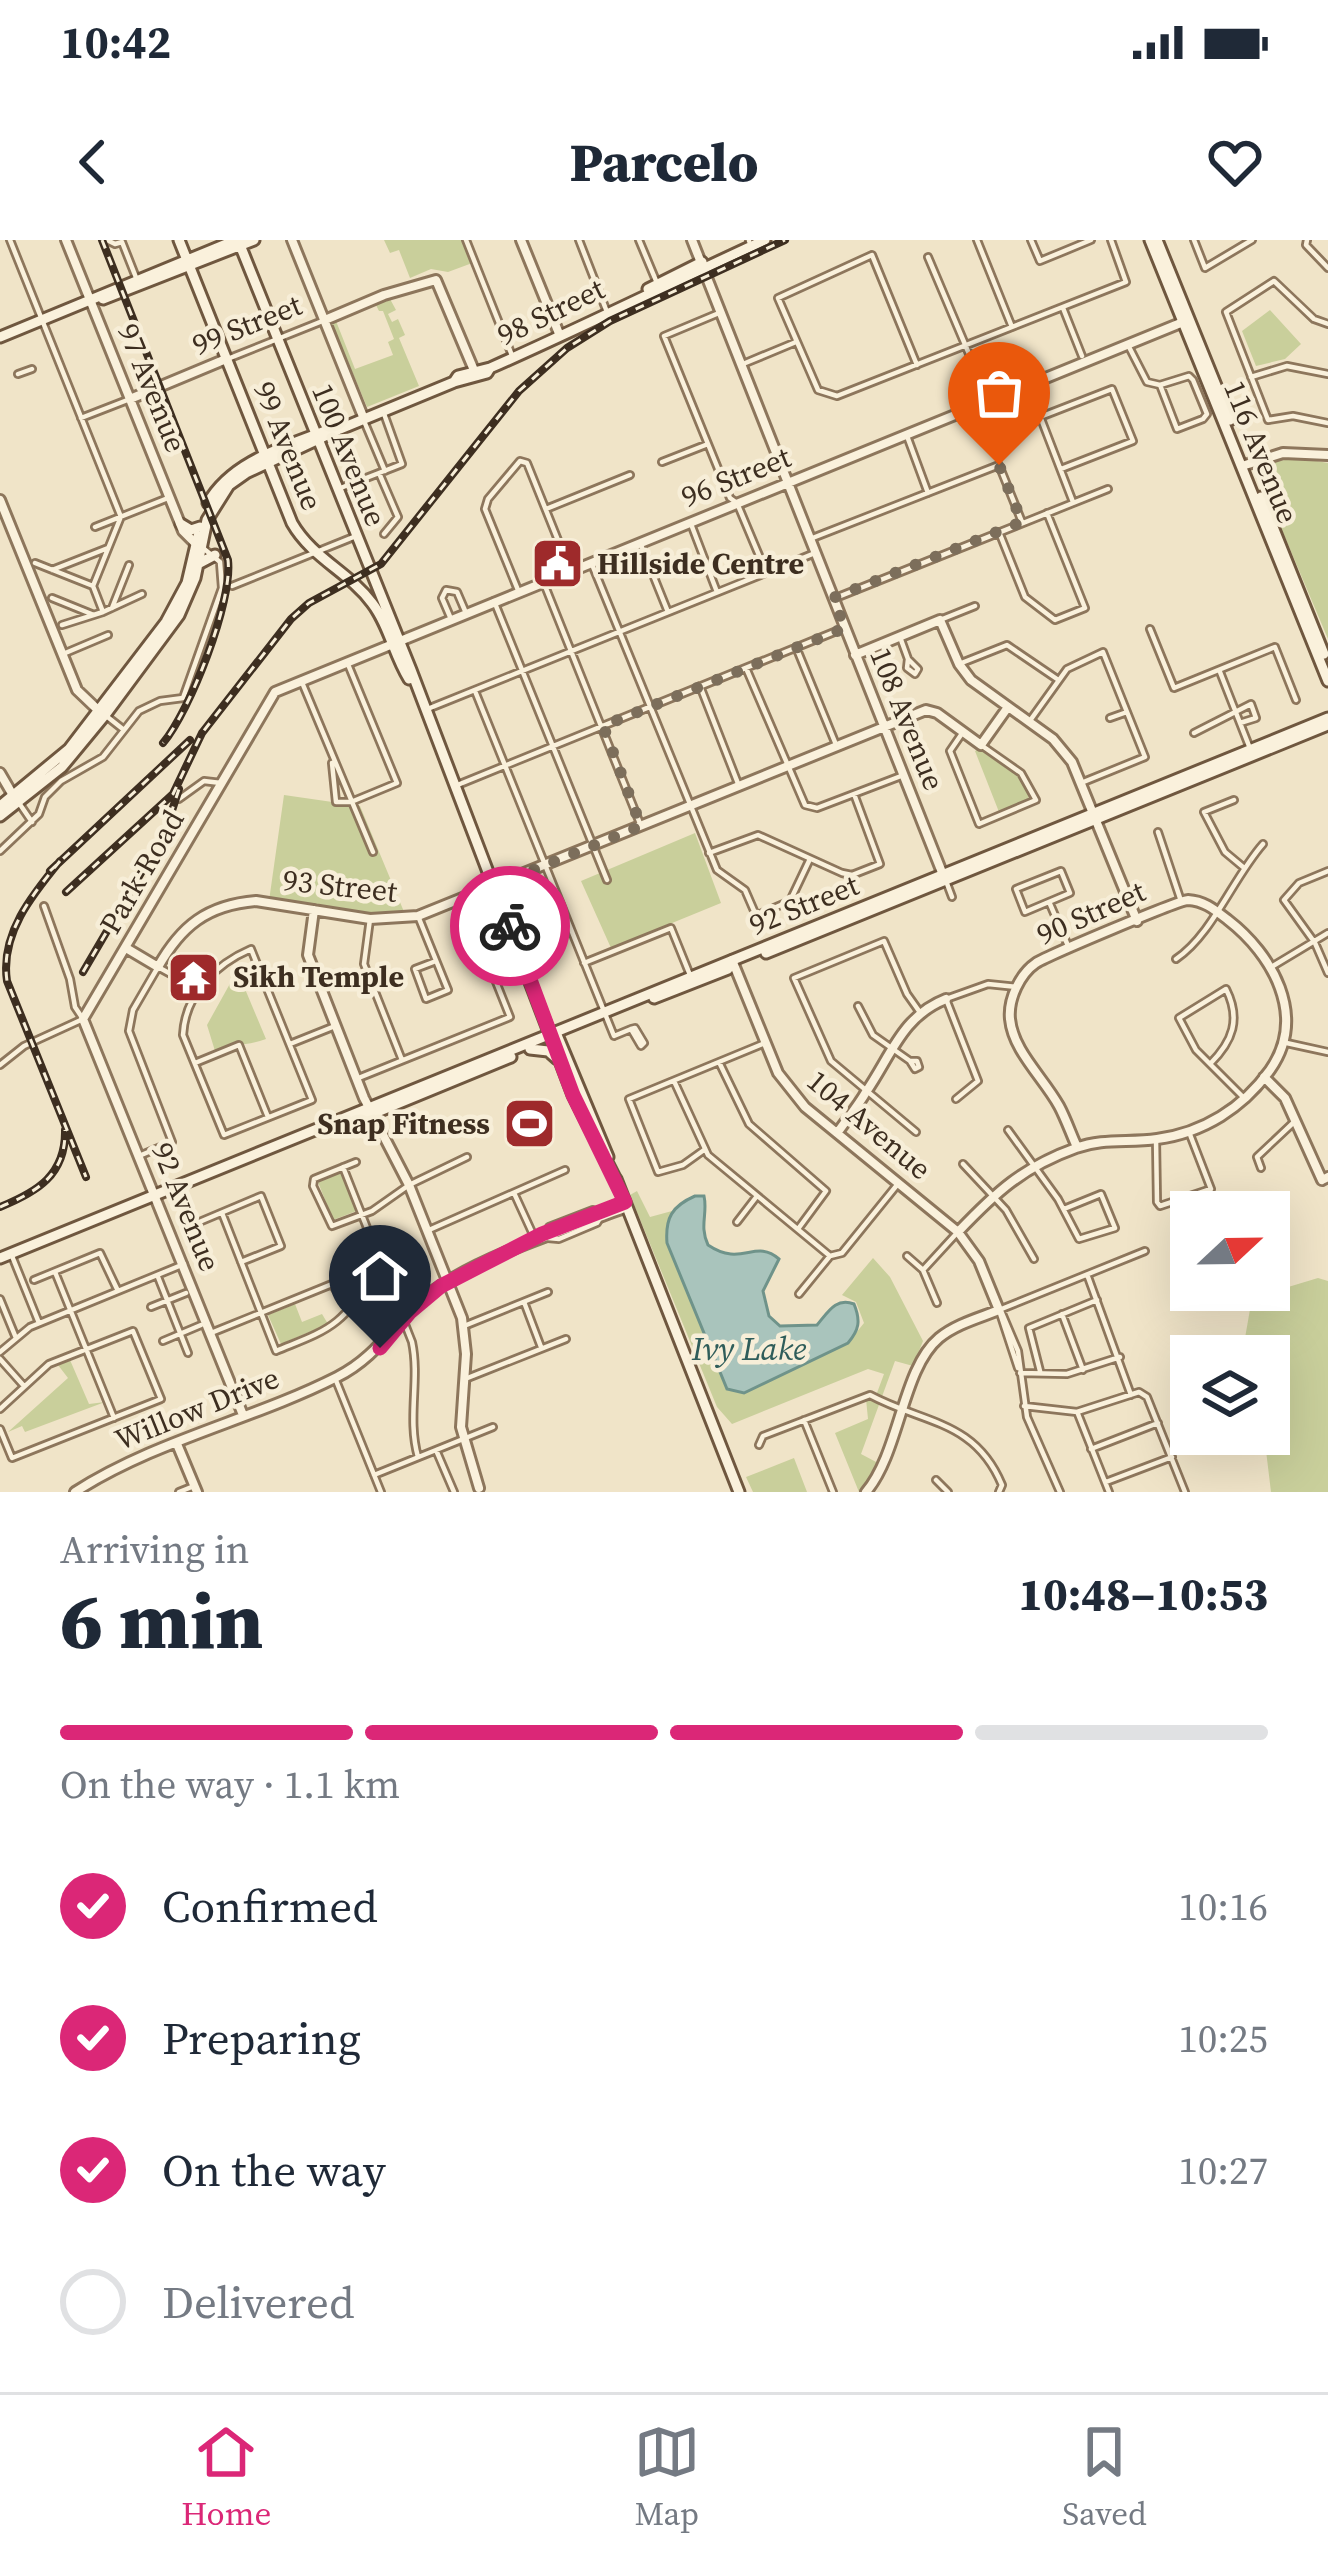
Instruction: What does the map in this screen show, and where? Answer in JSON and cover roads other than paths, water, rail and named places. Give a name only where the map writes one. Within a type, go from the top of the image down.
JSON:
[{"type":"main road","points":[[178,240],[184,265]]},
{"type":"main road","points":[[0,337],[238,242],[254,240]]},
{"type":"main road","points":[[750,242],[765,240]]},
{"type":"main road","name":"116 Avenue","points":[[1153,240],[1328,664]]},
{"type":"main road","name":"100 Avenue","points":[[238,242],[532,982],[626,1204],[734,1491]]},
{"type":"main road","name":"98 Street","points":[[267,459],[561,338],[750,242]]},
{"type":"main road","name":"99 Avenue","points":[[184,265],[194,278],[292,523],[314,553],[362,591],[395,641]]},
{"type":"main road","name":"98 Street","points":[[633,299],[703,265]]},
{"type":"main road","points":[[101,713],[178,615],[199,564],[200,526],[208,502],[225,479],[267,459]]},
{"type":"main road","points":[[0,816],[62,767],[176,607],[218,498],[267,459]]},
{"type":"main road","name":"116 Avenue","points":[[1245,465],[1328,681]]},
{"type":"main road","points":[[181,524],[191,530],[200,526]]},
{"type":"main road","points":[[199,564],[215,555]]},
{"type":"main road","name":"92 Street","points":[[5,1256],[530,1049],[1328,722]]},
{"type":"main road","points":[[0,806],[16,800]]},
{"type":"main road","name":"92 Street","points":[[605,1015],[691,976],[733,963]]},
{"type":"main road","name":"100 Avenue","points":[[532,982],[592,1138],[616,1180]]},
{"type":"main road","points":[[538,1040],[544,1017]]},
{"type":"main road","name":"92 Street","points":[[370,1112],[554,1036]]},
{"type":"main road","points":[[530,1049],[548,1051],[560,1062]]},
{"type":"street","points":[[10,240],[121,517],[93,586]]},
{"type":"street","name":"97 Avenue","points":[[66,240],[181,524],[199,546]]},
{"type":"street","points":[[107,240],[122,242],[138,282]]},
{"type":"street","points":[[292,240],[398,517],[384,534]]},
{"type":"street","points":[[466,240],[513,358]]},
{"type":"street","points":[[521,240],[561,338]]},
{"type":"street","points":[[579,240],[607,312]]},
{"type":"street","points":[[639,240],[657,284]]},
{"type":"street","name":"108 Avenue","points":[[692,240],[944,878]]},
{"type":"street","points":[[976,240],[1012,328]]},
{"type":"street","points":[[1031,240],[1040,261],[1091,240]]},
{"type":"street","points":[[916,365],[872,255],[778,298],[818,390],[829,396],[916,365],[966,346],[1126,282],[1111,240]]},
{"type":"street","points":[[1194,240],[1205,268],[1252,240]]},
{"type":"street","points":[[1306,242],[1328,268]]},
{"type":"street","points":[[928,256],[989,401]]},
{"type":"street","name":"99 Street","points":[[80,418],[433,279],[440,283],[476,374]]},
{"type":"street","points":[[1328,324],[1313,319],[1274,280],[1226,312],[1268,420],[1293,416],[1328,423]]},
{"type":"street","points":[[1063,308],[1082,356]]},
{"type":"street","points":[[722,312],[664,335],[730,498],[737,503],[766,572]]},
{"type":"street","name":"96 Street","points":[[302,680],[569,567],[1186,321]]},
{"type":"street","points":[[743,364],[796,342]]},
{"type":"street","points":[[1128,344],[1141,376],[1160,385],[1178,429],[1203,419],[1207,413],[1189,376],[1160,385]]},
{"type":"street","points":[[1251,376],[1287,365],[1328,374]]},
{"type":"street","points":[[18,374],[32,369]]},
{"type":"street","points":[[1028,385],[1073,502]]},
{"type":"street","points":[[1040,417],[1112,389],[1132,441],[1061,470]]},
{"type":"street","points":[[338,489],[402,464],[383,411]]},
{"type":"street","points":[[906,434],[928,493]]},
{"type":"street","points":[[662,462],[708,444]]},
{"type":"street","points":[[1245,465],[1290,453],[1328,453]]},
{"type":"street","points":[[518,592],[485,509],[520,461],[527,464],[569,567]]},
{"type":"street","points":[[810,539],[999,465],[1022,522]]},
{"type":"street","points":[[545,509],[630,475]]},
{"type":"street","points":[[775,488],[796,497]]},
{"type":"street","points":[[833,598],[1108,489]]},
{"type":"street","points":[[95,526],[170,498]]},
{"type":"street","points":[[0,500],[80,695],[124,730]]},
{"type":"street","points":[[999,532],[1024,597],[1055,620],[1085,608],[1047,513]]},
{"type":"street","points":[[690,522],[717,592]]},
{"type":"street","points":[[232,586],[356,536]]},
{"type":"street","points":[[640,542],[668,612]]},
{"type":"street","points":[[0,851],[41,812],[47,795],[70,775],[99,760],[144,708],[183,698],[222,588],[222,568],[215,555],[199,546]]},
{"type":"street","points":[[52,570],[111,547]]},
{"type":"street","points":[[424,710],[815,553]]},
{"type":"street","points":[[591,562],[720,873],[745,890],[758,914],[790,901],[809,861]]},
{"type":"street","points":[[35,563],[93,586],[104,613]]},
{"type":"street","points":[[112,608],[129,565]]},
{"type":"street","points":[[543,581],[641,826]]},
{"type":"street","points":[[451,619],[442,598],[446,590],[457,592],[466,613]]},
{"type":"street","points":[[62,625],[104,613],[142,594]]},
{"type":"street","points":[[52,598],[94,615]]},
{"type":"street","points":[[494,601],[607,880]]},
{"type":"street","points":[[856,655],[975,605]]},
{"type":"street","points":[[940,620],[971,680],[1063,751],[1081,783],[1137,921]]},
{"type":"street","points":[[454,786],[845,628]]},
{"type":"street","points":[[1150,629],[1174,688],[1275,647],[1296,700]]},
{"type":"street","points":[[62,654],[108,635]]},
{"type":"street","points":[[900,637],[908,658]]},
{"type":"street","points":[[959,664],[1007,645],[1057,679]]},
{"type":"street","points":[[796,647],[837,747]]},
{"type":"street","points":[[1029,722],[1057,679],[1074,664],[1103,652],[1145,757],[1081,783]]},
{"type":"street","points":[[331,753],[336,802],[351,802],[397,783],[347,662]]},
{"type":"street","points":[[746,668],[808,806],[817,808],[904,775]]},
{"type":"street","points":[[1219,669],[1252,753]]},
{"type":"street","points":[[302,680],[373,852]]},
{"type":"street","name":"Park Road","points":[[82,1018],[275,692],[302,680]]},
{"type":"street","points":[[700,686],[739,786]]},
{"type":"street","points":[[474,689],[614,1036],[631,1029]]},
{"type":"street","points":[[1194,733],[1251,704],[1256,718],[1240,723]]},
{"type":"street","points":[[981,745],[1008,707]]},
{"type":"street","name":"93 Street","points":[[139,1156],[172,1142],[134,1047],[129,1021],[186,926],[227,906],[256,901],[370,919],[418,916],[926,710],[963,731]]},
{"type":"street","points":[[1110,718],[1127,712]]},
{"type":"street","points":[[963,731],[1021,773],[1036,800],[979,824],[950,752],[963,731]]},
{"type":"street","points":[[0,772],[32,821]]},
{"type":"street","points":[[178,799],[204,782],[222,783]]},
{"type":"street","points":[[710,853],[758,835],[809,861],[852,874],[880,864],[854,794]]},
{"type":"street","points":[[1234,800],[1204,812],[1225,852],[1243,867]]},
{"type":"street","points":[[1158,832],[1181,901]]},
{"type":"street","points":[[1176,959],[1194,946],[1243,867],[1263,844]]},
{"type":"street","points":[[1061,871],[1070,893],[1049,902],[1025,912],[1016,889],[1061,871]]},
{"type":"street","points":[[1328,871],[1299,883],[1284,900],[1316,943],[1328,973]]},
{"type":"street","points":[[944,878],[952,897]]},
{"type":"street","points":[[356,1079],[510,1017],[463,898]]},
{"type":"street","name":"90 Street","points":[[1017,987],[1034,964],[1181,901],[1205,903],[1216,910]]},
{"type":"street","points":[[1049,902],[1069,948]]},
{"type":"street","points":[[0,1065],[24,1046],[82,1018],[73,1003],[70,980],[44,905]]},
{"type":"street","points":[[314,910],[308,955],[370,1112],[429,1230],[464,1326],[460,1408],[477,1491]]},
{"type":"street","points":[[923,1270],[1015,1176],[1106,1139],[1156,1139],[1189,1132],[1220,1119],[1264,1077],[1282,1042],[1284,1004],[1273,966],[1254,939],[1216,910]]},
{"type":"street","points":[[418,916],[448,990],[426,999],[415,970],[436,961]]},
{"type":"street","points":[[370,919],[364,964],[402,1060]]},
{"type":"street","points":[[584,963],[670,928],[691,976]]},
{"type":"street","points":[[1273,966],[1328,933]]},
{"type":"street","points":[[916,1132],[827,1056],[794,978],[884,941],[920,1012]]},
{"type":"street","points":[[126,948],[200,990]]},
{"type":"street","points":[[251,949],[312,1100],[224,1135],[183,1035],[184,1020],[200,990],[217,966],[251,949]]},
{"type":"street","name":"104 Avenue","points":[[733,963],[787,1088],[958,1232],[981,1265],[999,1310]]},
{"type":"street","points":[[838,1132],[920,1012],[988,984],[1017,987],[1010,1008],[1015,1038],[1058,1105],[1077,1148]]},
{"type":"street","points":[[1210,1064],[1227,1047],[1234,1029],[1234,1008],[1226,989],[1179,1018],[1192,1045],[1210,1064],[1245,1099]]},
{"type":"street","points":[[946,999],[979,1081],[956,1099]]},
{"type":"street","points":[[858,1006],[873,1035],[910,1061]]},
{"type":"street","name":"92 Avenue","points":[[82,1018],[243,1415]]},
{"type":"street","points":[[290,1044],[336,1026]]},
{"type":"street","points":[[1282,1042],[1328,1052]]},
{"type":"street","points":[[704,1150],[685,1164],[660,1173],[629,1099],[765,1043]]},
{"type":"street","points":[[195,1063],[239,1045],[268,1117]]},
{"type":"street","points":[[719,1062],[748,1124],[826,1191],[798,1229]]},
{"type":"street","points":[[1264,1077],[1285,1098],[1325,1179]]},
{"type":"street","points":[[673,1079],[704,1150],[830,1256]]},
{"type":"street","points":[[1261,1168],[1257,1157],[1297,1119]]},
{"type":"street","points":[[1008,1130],[1081,1241],[1114,1228],[1101,1194],[1064,1209]]},
{"type":"street","points":[[1156,1139],[1154,1187],[1162,1206],[1211,1189],[1189,1132]]},
{"type":"street","points":[[356,1162],[314,1179],[331,1226],[363,1215],[409,1185],[467,1157]]},
{"type":"street","points":[[963,1164],[1020,1231],[1034,1259]]},
{"type":"street","points":[[344,1167],[415,1357],[412,1420],[418,1457]]},
{"type":"street","points":[[429,1230],[565,1170]]},
{"type":"street","points":[[799,1294],[830,1256],[842,1253],[900,1181]]},
{"type":"street","points":[[514,1193],[536,1241]]},
{"type":"street","points":[[197,1223],[261,1196],[281,1246],[242,1262]]},
{"type":"street","points":[[737,1222],[757,1196]]},
{"type":"street","points":[[448,1282],[626,1204]]},
{"type":"street","points":[[221,1213],[276,1351],[326,1329],[350,1310],[371,1283],[387,1275]]},
{"type":"street","points":[[868,1492],[883,1467],[928,1349],[950,1330],[1145,1252]]},
{"type":"street","points":[[34,1280],[103,1254],[118,1291]]},
{"type":"street","points":[[5,1256],[39,1323]]},
{"type":"street","points":[[907,1256],[923,1270],[937,1303]]},
{"type":"street","points":[[24,1386],[0,1355],[16,1338],[39,1323],[184,1264]]},
{"type":"street","points":[[55,1272],[114,1418]]},
{"type":"street","points":[[1087,1275],[1131,1395]]},
{"type":"street","points":[[158,1277],[188,1353]]},
{"type":"street","name":"Willow Drive","points":[[75,1492],[124,1464],[335,1378],[374,1354],[404,1318],[448,1282]]},
{"type":"street","points":[[211,1333],[332,1283],[350,1310]]},
{"type":"street","points":[[464,1326],[548,1292]]},
{"type":"street","points":[[151,1307],[186,1293]]},
{"type":"street","points":[[0,1299],[16,1338]]},
{"type":"street","points":[[1040,1371],[1029,1328],[1097,1300]]},
{"type":"street","points":[[524,1302],[542,1348]]},
{"type":"street","points":[[999,1310],[1020,1373],[1024,1406],[1060,1492]]},
{"type":"street","points":[[1062,1314],[1083,1370]]},
{"type":"street","points":[[163,1341],[201,1325]]},
{"type":"street","points":[[0,1409],[49,1364],[133,1330],[161,1399],[12,1458],[0,1429]]},
{"type":"street","points":[[464,1379],[566,1339]]},
{"type":"street","points":[[1020,1373],[1067,1374],[1120,1357]]},
{"type":"street","points":[[335,1378],[381,1492]]},
{"type":"street","points":[[1024,1406],[1077,1412],[1139,1392],[1147,1397],[1185,1492]]},
{"type":"street","points":[[759,1445],[763,1436],[870,1395],[973,1441],[993,1464],[1000,1491]]},
{"type":"street","points":[[1077,1412],[1109,1492]]},
{"type":"street","points":[[804,1420],[833,1492]]},
{"type":"street","points":[[1091,1449],[1158,1424]]},
{"type":"street","points":[[374,1475],[494,1427]]},
{"type":"street","points":[[177,1444],[196,1489],[179,1492]]},
{"type":"street","points":[[436,1450],[454,1492]]},
{"type":"street","points":[[1106,1482],[1172,1456]]},
{"type":"street","points":[[936,1480],[948,1492]]},
{"type":"water","name":"Ivy Lake","points":[[695,1196],[704,1196],[708,1245],[730,1254],[763,1251],[779,1259],[763,1291],[769,1316],[780,1326],[817,1325],[837,1304],[854,1304],[858,1325],[848,1343],[744,1393],[727,1389],[667,1243],[672,1214]]},
{"type":"railway","points":[[102,240],[228,560],[224,601],[208,655],[163,743]]},
{"type":"railway","points":[[66,892],[173,794],[202,733],[291,619],[309,603],[381,564],[519,391],[567,348],[610,321],[785,240]]},
{"type":"railway","points":[[50,871],[190,740]]},
{"type":"railway","points":[[83,972],[165,832],[179,789]]},
{"type":"railway","points":[[60,861],[13,931],[7,981],[86,1177]]},
{"type":"railway","points":[[0,1207],[47,1180],[60,1159],[65,1130]]},
{"type":"place","name":"Hillside Centre","points":[[558,564]]},
{"type":"place","name":"Sikh Temple","points":[[194,977]]},
{"type":"place","name":"Snap Fitness","points":[[529,1124]]}]
